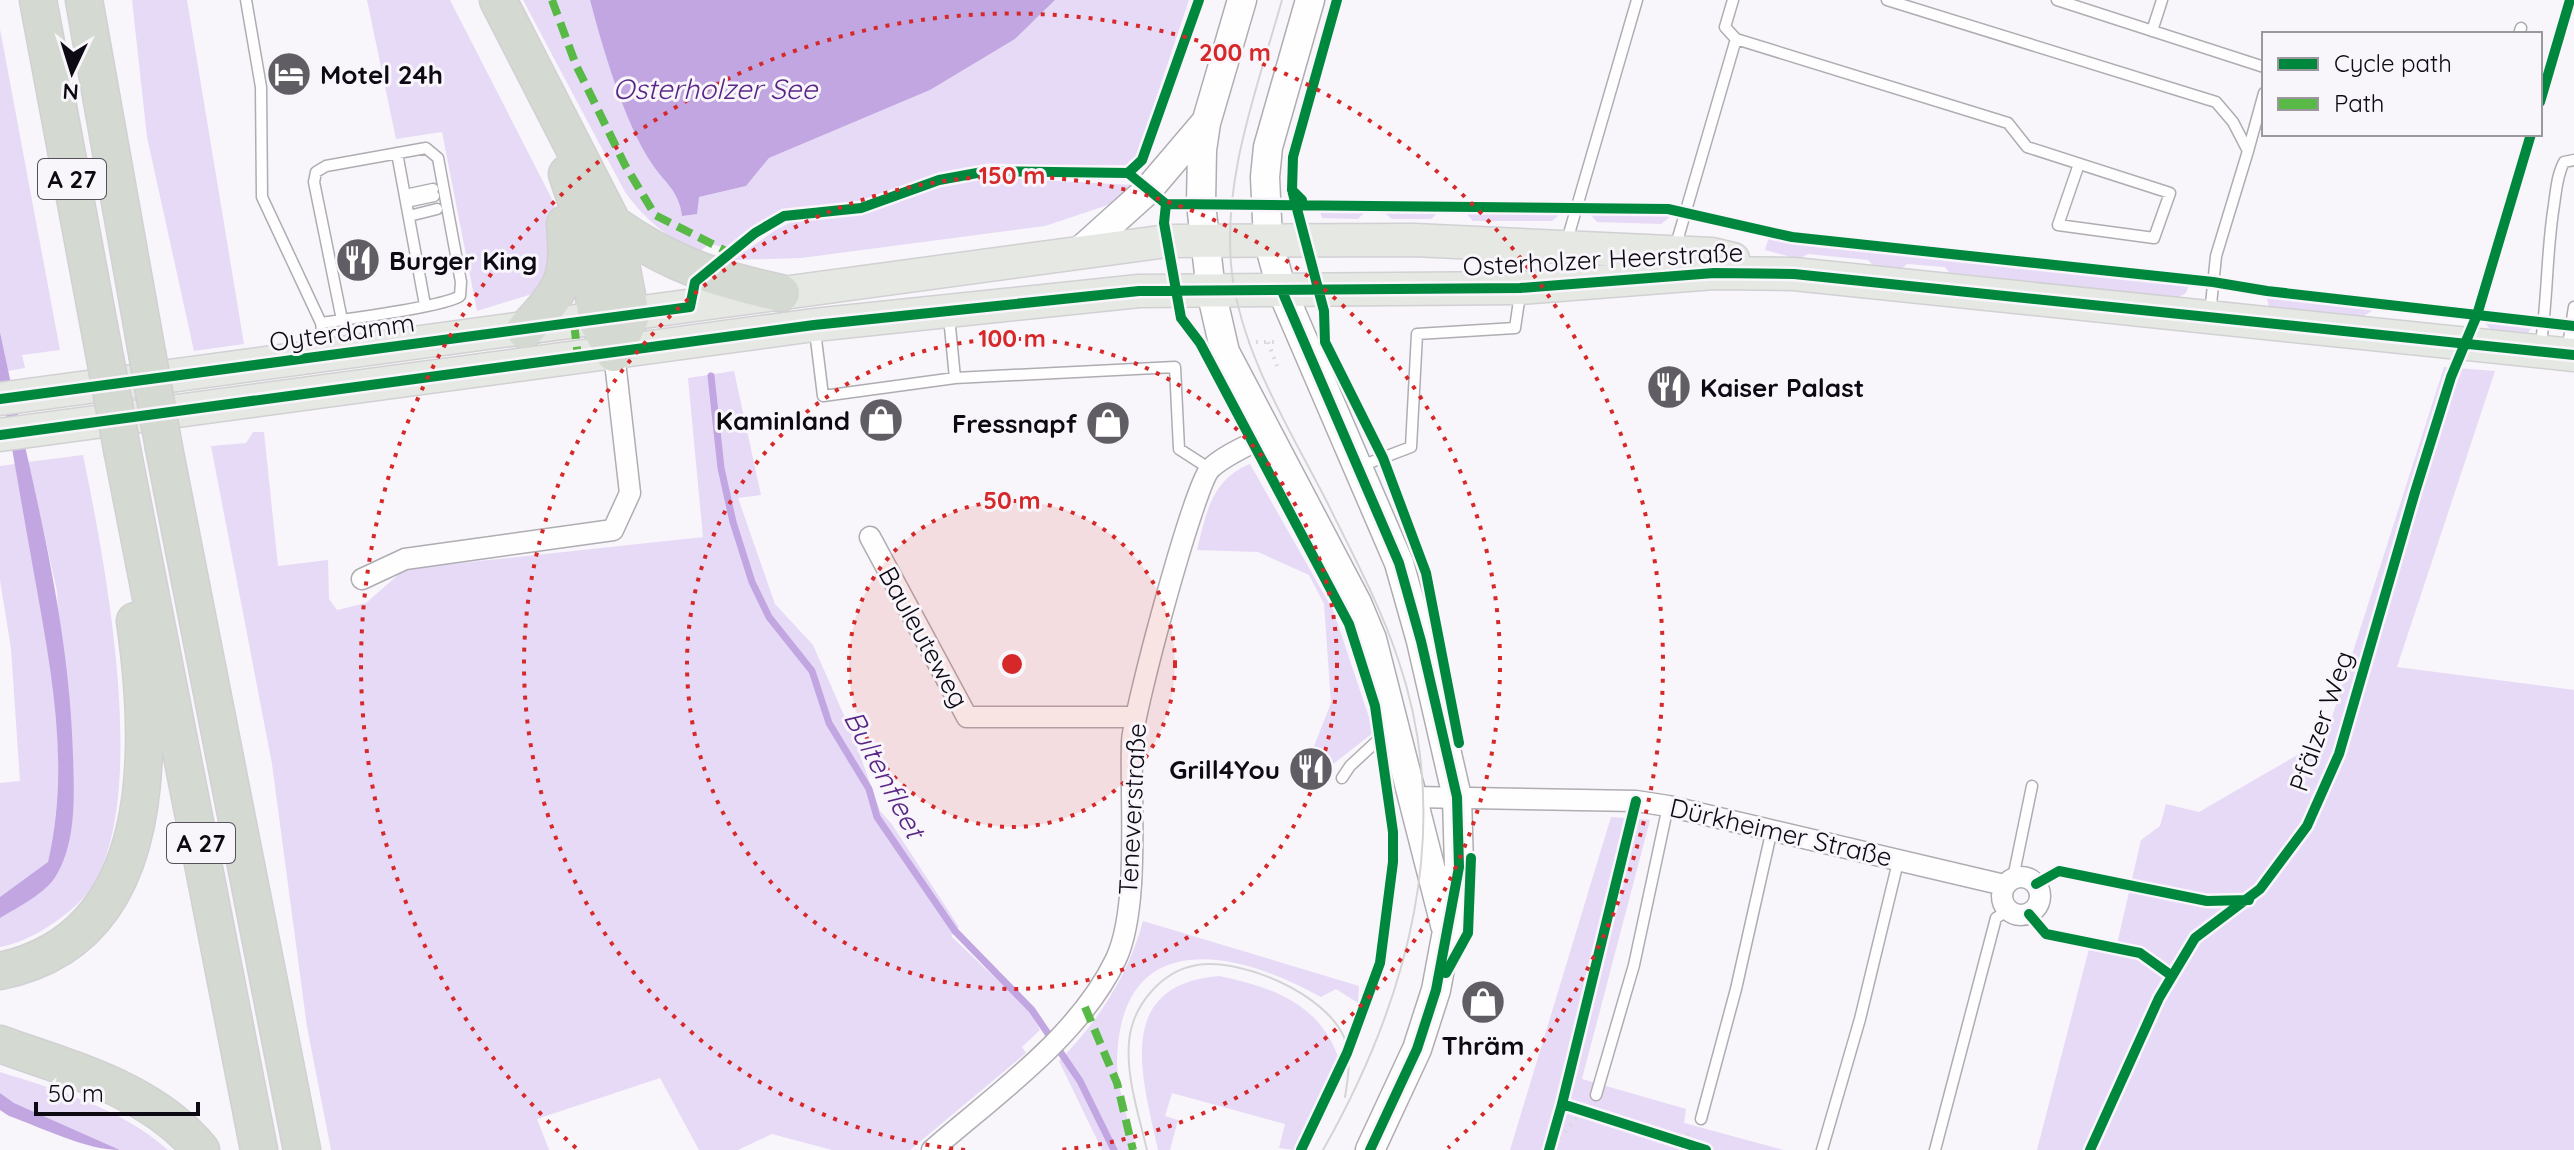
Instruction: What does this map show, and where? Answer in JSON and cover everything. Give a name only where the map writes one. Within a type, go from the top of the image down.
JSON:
[{"type":"highway","name":"A 27","points":[[38,0],[259,1150]]},
{"type":"highway","name":"A 27","points":[[84,0],[164,448],[302,1150]]},
{"type":"highway","points":[[108,0],[135,182],[123,219]]},
{"type":"highway","points":[[477,0],[570,180],[614,318]]},
{"type":"highway","points":[[498,0],[613,224],[614,353]]},
{"type":"highway","points":[[525,330],[551,302],[568,264],[562,201],[545,128]]},
{"type":"highway","points":[[613,224],[652,251],[684,266],[781,293]]},
{"type":"highway","points":[[0,971],[32,960],[71,938],[101,907],[120,878],[134,840],[143,792],[145,735],[139,649],[129,575],[139,537]]},
{"type":"highway","points":[[0,1044],[140,1098],[169,1118],[201,1150]]},
{"type":"main road","name":"Osterholzer Heerstraße","points":[[848,282],[1080,251],[1206,240],[1566,246],[1674,251],[1712,254],[1794,274]]},
{"type":"main road","name":"Osterholzer Heerstraße","points":[[814,325],[1139,291],[1520,288],[1714,273],[1794,274],[2560,354]]},
{"type":"main road","name":"Oyterdamm","points":[[0,399],[614,318],[848,282]]},
{"type":"main road","points":[[0,435],[814,325]]},
{"type":"street","points":[[1242,0],[1206,123],[1201,180],[1211,291],[1223,342],[1268,435],[1357,603],[1372,639],[1448,934]]},
{"type":"street","points":[[1310,0],[1268,147],[1265,177],[1268,240],[1282,291],[1399,563],[1421,641],[1457,797],[1459,867],[1436,990],[1417,1049],[1370,1150]]},
{"type":"street","points":[[1080,251],[1159,180],[1206,123]]},
{"type":"street","points":[[362,579],[405,559],[613,530],[630,493],[614,353]]},
{"type":"street","points":[[1210,469],[1268,435]]},
{"type":"street","name":"Teneverstraße","points":[[932,1150],[1045,1051],[1073,1022],[1117,958],[1129,902],[1135,717],[1191,510],[1210,469]]},
{"type":"street","name":"Bauleuteweg","points":[[870,537],[967,717],[1135,717]]},
{"type":"street","name":"Dürkheimer Straße","points":[[1412,797],[1636,801],[2008,882],[2025,877],[2036,884],[2040,895],[2037,906],[2029,914],[2017,916],[2007,911]]},
{"type":"street","points":[[2007,911],[2001,898],[2008,882]]},
{"type":"lane","points":[[246,0],[261,87],[262,197],[321,323],[326,357]]},
{"type":"lane","points":[[1566,246],[1637,0]]},
{"type":"lane","points":[[1733,0],[1725,27],[1736,39],[2008,123],[2027,147],[2170,193],[2154,238],[2058,225],[2079,164]]},
{"type":"lane","points":[[1887,0],[2216,102],[2233,122],[2248,151]]},
{"type":"lane","points":[[2057,0],[2262,66]]},
{"type":"lane","points":[[2152,31],[2162,0]]},
{"type":"lane","points":[[1674,251],[1736,39]]},
{"type":"lane","points":[[2209,316],[2216,256],[2262,100]]},
{"type":"lane","points":[[321,323],[342,320],[425,305],[460,296],[456,251],[438,158],[426,148],[326,166],[316,172],[314,182],[342,320]]},
{"type":"lane","points":[[397,153],[425,305]]},
{"type":"lane","points":[[2560,354],[2544,288],[2559,178],[2564,162],[2574,160]]},
{"type":"lane","points":[[407,206],[435,200],[407,206]]},
{"type":"lane","points":[[1358,467],[1411,447],[1417,334],[1515,328],[1520,288]]},
{"type":"lane","points":[[2560,354],[2574,307]]},
{"type":"lane","points":[[948,311],[955,378]]},
{"type":"lane","points":[[814,325],[823,396],[955,378],[1175,367],[1179,449],[1210,469]]},
{"type":"lane","points":[[1342,778],[1350,766],[1396,724]]},
{"type":"lane","points":[[2008,882],[2032,786]]},
{"type":"lane","points":[[1596,1095],[1634,965],[1668,806]]},
{"type":"lane","points":[[1701,1119],[1736,989],[1772,829]]},
{"type":"lane","points":[[1822,1150],[1860,1019],[1899,858]]},
{"type":"lane","points":[[1935,1150],[1996,918],[2007,911]]},
{"type":"path","points":[[1223,342],[1304,342]]},
{"type":"path","points":[[1268,342],[1277,366]]},
{"type":"path","points":[[1549,1150],[1579,1109],[1596,1095]]},
{"type":"path","points":[[1579,1109],[1599,1115]]},
{"type":"path","points":[[1549,1150],[1557,1119]]},
{"type":"path","points":[[1671,1138],[1695,1146]]},
{"type":"shaded area","points":[[132,0],[187,0],[244,344],[194,351],[147,137]]},
{"type":"shaded area","points":[[367,0],[450,0],[554,203],[558,232],[548,289],[477,311],[442,132],[396,139]]},
{"type":"shaded area","points":[[523,0],[590,0],[623,106],[652,164],[675,194],[682,216],[699,197],[746,186],[769,158],[930,90],[1015,39],[1055,0],[1189,0],[1136,158],[1129,165],[983,165],[935,174],[860,201],[780,211],[728,248],[709,244],[698,253],[657,227],[625,192]]},
{"type":"shaded area","points":[[0,29],[60,350],[22,355],[25,368],[8,371],[0,332]]},
{"type":"shaded area","points":[[984,177],[1133,185],[1108,205],[1045,226],[801,258],[733,260],[797,219],[863,214],[940,187]]},
{"type":"shaded area","points":[[1319,209],[1367,210],[1358,219],[1322,218]]},
{"type":"shaded area","points":[[1381,210],[1440,211],[1431,219],[1392,219]]},
{"type":"shaded area","points":[[1464,211],[1563,212],[1552,221],[1473,221]]},
{"type":"shaded area","points":[[1590,214],[1671,216],[1661,224],[1597,222]]},
{"type":"shaded area","points":[[1769,237],[2190,283],[2186,293],[2177,298],[1951,275],[1945,267],[1907,264],[1900,270],[1876,268],[1868,260],[1808,254],[1799,259],[1765,250]]},
{"type":"shaded area","points":[[2266,295],[2378,307],[2362,317],[2269,307]]},
{"type":"shaded area","points":[[2482,319],[2537,324],[2527,333],[2490,329]]},
{"type":"shaded area","points":[[2444,367],[2495,371],[2397,667],[2574,690],[2574,1150],[2037,1150],[2091,941],[2117,944],[2141,840],[2160,826],[2166,804],[2199,812],[2325,739]]},
{"type":"shaded area","points":[[734,371],[761,495],[738,498],[775,604],[813,645],[854,738],[880,811],[959,927],[951,936],[1031,1012],[1040,1030],[1022,1047],[1026,1053],[910,1150],[832,1150],[772,1134],[738,1150],[699,1150],[660,1078],[537,1119],[549,1150],[331,1150],[307,1027],[272,764],[211,446],[246,443],[253,432],[264,432],[278,566],[328,560],[329,599],[337,610],[366,603],[405,569],[703,537],[688,378]]},
{"type":"shaded area","points":[[83,455],[102,552],[117,670],[119,786],[112,836],[97,878],[80,901],[41,931],[0,947],[0,918],[28,901],[69,836],[57,591],[28,462]]},
{"type":"shaded area","points":[[15,464],[51,663],[58,764],[56,814],[48,863],[0,897],[0,783],[20,781],[11,649],[0,580],[0,466]]},
{"type":"shaded area","points":[[1250,464],[1333,610],[1374,732],[1332,765],[1309,759],[1331,703],[1324,604],[1309,575],[1258,552],[1197,550],[1208,510],[1219,488],[1237,470]]},
{"type":"shaded area","points":[[1611,817],[1650,820],[1582,1079],[1686,1109],[1684,1123],[1784,1150],[1510,1150]]},
{"type":"shaded area","points":[[1143,921],[1359,986],[1358,1003],[1336,989],[1321,997],[1252,967],[1218,960],[1186,960],[1159,969],[1137,989],[1122,1021],[1118,1076],[1136,1150],[1102,1150],[1059,1061],[1099,1014],[1121,978]]},
{"type":"shaded area","points":[[1219,976],[1275,992],[1291,1000],[1319,1023],[1330,1038],[1338,1057],[1294,1150],[1279,1148],[1285,1124],[1172,1093],[1165,1116],[1178,1120],[1170,1150],[1158,1150],[1142,1065],[1143,1039],[1149,1016],[1162,997],[1185,983]]},
{"type":"shaded area","points":[[0,1072],[110,1112],[168,1150],[120,1150],[14,1103],[0,1093]]},
{"type":"water","name":"Osterholzer See","points":[[590,0],[1055,0],[1015,39],[930,90],[769,158],[746,186],[699,197],[697,214],[682,216],[675,194],[652,164],[632,128]]},
{"type":"water","points":[[0,332],[56,595],[70,701],[74,784],[71,831],[57,874],[39,893],[0,918],[0,897],[48,862],[58,791],[58,756],[47,650],[0,381]]},
{"type":"water","points":[[0,1093],[14,1103],[120,1150],[79,1142],[9,1116],[0,1110]]},
{"type":"waterway","name":"Bultenfleet","points":[[711,376],[721,468],[733,522],[752,582],[769,617],[812,671],[829,723],[869,789],[877,817],[955,931],[1032,1010],[1080,1081],[1114,1150]]},
{"type":"tram line","points":[[1282,0],[1252,101],[1236,170],[1230,239],[1232,274],[1246,335],[1257,364],[1356,561],[1391,639],[1415,722],[1423,786],[1422,849],[1414,912],[1399,973],[1379,1034],[1323,1150]]},
{"type":"tram line","points":[[1147,1150],[1129,1069],[1131,1029],[1142,1003],[1160,983],[1172,974],[1197,965],[1216,964],[1259,973],[1301,993],[1319,1007],[1334,1021],[1344,1037],[1349,1067],[1345,1097]]},
{"type":"marked path","points":[[552,0],[576,65],[625,165],[655,215],[730,253]]},
{"type":"marked path","points":[[574,323],[578,357]]},
{"type":"marked path","points":[[1085,1007],[1117,1083],[1133,1150]]},
{"type":"cycle path","points":[[0,399],[690,307],[695,282],[755,233],[784,216],[861,208],[939,180],[988,171],[1128,173],[1142,160],[1199,0]]},
{"type":"cycle path","points":[[1302,200],[1292,190],[1293,157],[1337,0]]},
{"type":"cycle path","points":[[2542,95],[2570,0]]},
{"type":"cycle path","name":"Pfälzer Weg","points":[[2090,1150],[2159,998],[2195,938],[2260,889],[2307,826],[2339,754],[2415,492],[2451,377],[2477,315],[2530,136]]},
{"type":"cycle path","points":[[1128,173],[1166,204],[1668,209],[1792,237],[2213,282],[2267,291],[2574,326]]},
{"type":"cycle path","points":[[1292,190],[1324,311],[1325,342],[1383,458],[1426,573],[1459,743]]},
{"type":"cycle path","points":[[1166,204],[1164,223],[1181,318],[1200,343],[1349,624],[1375,706],[1393,832],[1393,862],[1380,963],[1347,1053],[1301,1150]]},
{"type":"cycle path","points":[[0,435],[814,325],[1139,291],[1520,288],[1714,273],[1794,274],[2574,355]]},
{"type":"cycle path","points":[[1282,291],[1399,563],[1421,641],[1457,797],[1459,867],[1436,990],[1417,1049],[1370,1150]]},
{"type":"cycle path","points":[[1562,1104],[1636,801]]},
{"type":"cycle path","points":[[1446,973],[1468,933],[1471,858]]},
{"type":"cycle path","points":[[2036,884],[2059,871],[2207,901],[2249,900]]},
{"type":"cycle path","points":[[2029,914],[2046,934],[2140,953],[2172,976]]},
{"type":"cycle path","points":[[1549,1150],[1562,1104],[1706,1150]]},
{"type":"place","name":"Motel 24h","points":[[289,74]]},
{"type":"place","name":"Burger King","points":[[358,260]]},
{"type":"place","name":"Kaiser Palast","points":[[1669,387]]},
{"type":"place","name":"Kaminland","points":[[881,420]]},
{"type":"place","name":"Fressnapf","points":[[1108,423]]},
{"type":"place","name":"Grill4You","points":[[1311,769]]},
{"type":"place","name":"Thräm","points":[[1483,1002]]}]
